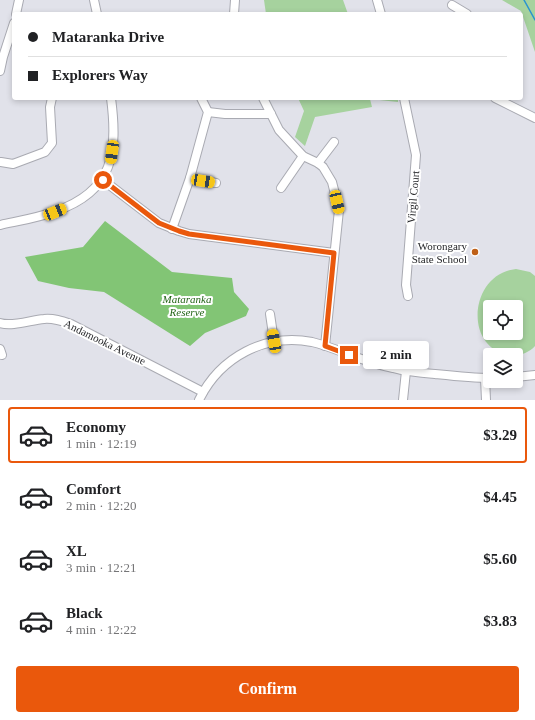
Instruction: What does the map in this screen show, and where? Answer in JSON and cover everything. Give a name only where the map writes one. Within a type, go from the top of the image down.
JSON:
[{"type":"street","points":[[16,12],[18,0]]},
{"type":"street","points":[[94,0],[97,12]]},
{"type":"street","points":[[234,12],[235,0]]},
{"type":"street","points":[[377,0],[380,12]]},
{"type":"street","points":[[452,5],[464,12]]},
{"type":"street","points":[[0,71],[1,57],[12,28]]},
{"type":"street","points":[[0,162],[13,164],[45,152],[52,144],[50,107],[52,100]]},
{"type":"street","points":[[0,225],[55,212],[87,195],[103,180],[110,161],[113,142],[113,120],[110,100]]},
{"type":"street","points":[[172,229],[190,178],[208,112],[202,100]]},
{"type":"street","points":[[264,100],[279,130],[303,156],[323,167],[332,182],[339,210],[325,346]]},
{"type":"street","name":"Virgil Court","points":[[404,100],[416,155],[406,285],[408,296]]},
{"type":"street","points":[[499,100],[535,118]]},
{"type":"street","points":[[208,112],[225,114],[271,114]]},
{"type":"street","points":[[318,163],[334,142]]},
{"type":"street","points":[[281,188],[303,156]]},
{"type":"street","points":[[190,178],[216,183]]},
{"type":"street","points":[[103,180],[159,223],[172,229],[189,234],[334,253]]},
{"type":"street","points":[[270,314],[274,341]]},
{"type":"street","name":"Andamooka Avenue","points":[[0,324],[45,319],[58,320],[71,324],[203,392]]},
{"type":"street","points":[[199,400],[211,381],[223,367],[235,357],[251,348],[274,341],[296,340],[313,342],[377,364],[406,371],[458,377],[483,378]]},
{"type":"street","points":[[403,400],[406,371]]},
{"type":"street","points":[[526,377],[535,375]]},
{"type":"street","points":[[526,377],[535,378]]},
{"type":"street","points":[[486,400],[487,388]]},
{"type":"green space","points":[[264,0],[343,0],[347,12],[266,12]]},
{"type":"green space","points":[[502,0],[535,0],[535,52],[523,17],[523,12]]},
{"type":"green space","points":[[299,100],[370,100],[372,107],[315,117],[305,146],[295,137],[304,111]]},
{"type":"green space","points":[[379,100],[398,100],[398,102]]},
{"type":"green space","name":"Mataranka Reserve","points":[[105,221],[172,272],[232,278],[234,292],[249,309],[246,316],[205,333],[190,346],[104,292],[69,288],[38,281],[25,257],[83,247]]},
{"type":"green space","points":[[516,269],[530,272],[535,276],[535,346],[527,352],[523,353],[523,348],[493,348],[484,340],[523,340],[523,300],[483,300],[483,337],[479,326],[478,312],[481,297],[489,284],[500,274]]},
{"type":"waterway","points":[[524,0],[535,20]]},
{"type":"place","name":"Worongary State School","points":[[475,252]]},
{"type":"route","points":[[103,180],[159,223],[179,231],[189,234],[334,253],[325,346],[349,355]]}]
